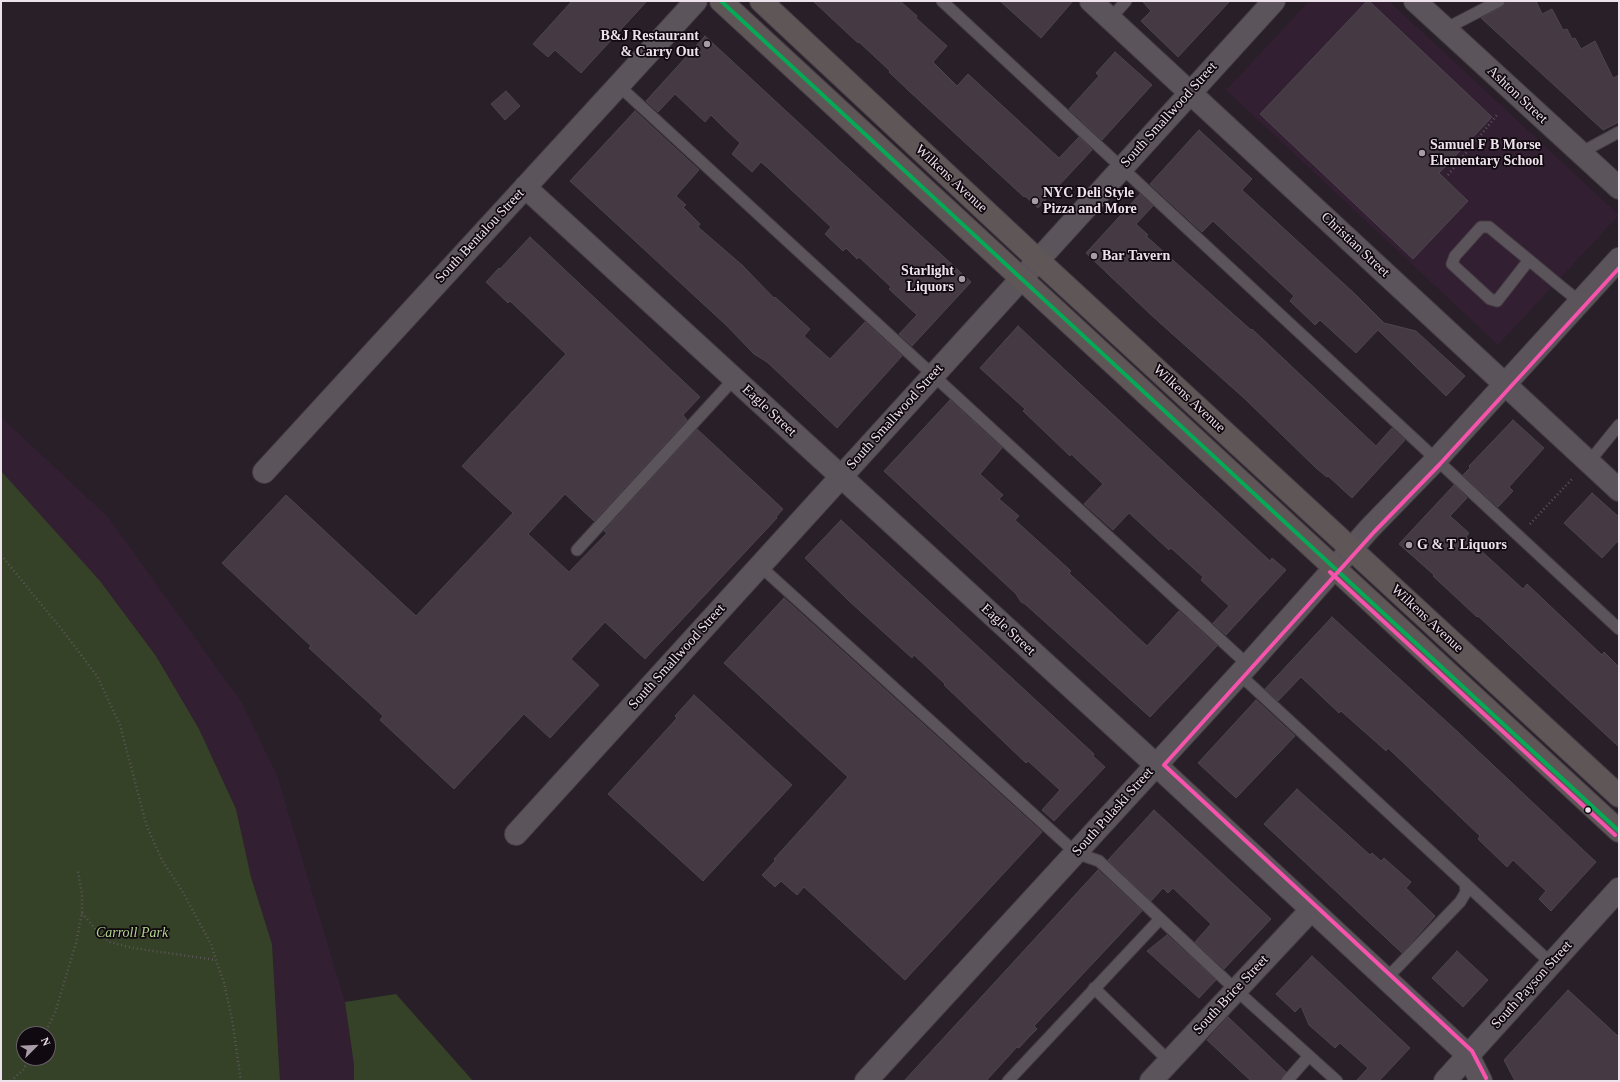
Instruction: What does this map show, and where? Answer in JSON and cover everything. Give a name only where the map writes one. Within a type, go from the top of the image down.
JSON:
[{"type":"main road","name":"Wilkens Avenue","points":[[721,1],[1619,831]]},
{"type":"main road","name":"Wilkens Avenue","points":[[761,1],[1038,260],[1619,796]]},
{"type":"street","name":"South Bentalou Street","points":[[264,472],[696,1]]},
{"type":"street","name":"Christian Street","points":[[1091,1],[1505,384],[1583,468],[1619,490]]},
{"type":"street","name":"South Smallwood Street","points":[[516,834],[1274,1]]},
{"type":"street","name":"Ashton Street","points":[[1415,1],[1619,188]]},
{"type":"street","name":"Eagle Street","points":[[525,187],[1156,765],[1468,1055],[1481,1081]]},
{"type":"street","name":"South Pulaski Street","points":[[866,1081],[1244,670],[1351,549],[1436,460],[1619,259]]},
{"type":"street","name":"South Payson Street","points":[[1444,1081],[1619,889]]},
{"type":"street","name":"South Brice Street","points":[[1152,1081],[1311,910]]},
{"type":"lane","points":[[942,1],[1619,630]]},
{"type":"lane","points":[[1110,19],[1126,1]]},
{"type":"lane","points":[[1445,29],[1499,1]]},
{"type":"lane","points":[[619,86],[933,376],[1552,964]]},
{"type":"lane","points":[[1580,153],[1619,132]]},
{"type":"lane","points":[[1529,260],[1497,301],[1490,299],[1452,264],[1455,256],[1481,227],[1489,227],[1580,302]]},
{"type":"lane","points":[[576,550],[734,379]]},
{"type":"lane","points":[[1583,468],[1619,425]]},
{"type":"lane","points":[[760,566],[1076,853],[1098,861],[1236,990],[1337,1081]]},
{"type":"lane","points":[[1386,979],[1460,902],[1466,892],[1465,883]]},
{"type":"lane","points":[[1008,1081],[1160,919]]},
{"type":"lane","points":[[1094,988],[1170,1062]]},
{"type":"lane","points":[[1287,1081],[1309,1056]]},
{"type":"path","points":[[1448,175],[1497,115]]},
{"type":"path","points":[[1528,526],[1583,468]]},
{"type":"path","points":[[1,554],[63,631],[96,676],[120,725],[147,827],[163,862],[180,887],[211,944],[224,983],[232,1019],[241,1081]]},
{"type":"path","points":[[48,1026],[55,1013],[76,943],[82,913],[82,895],[78,871]]},
{"type":"path","points":[[82,913],[97,931],[110,942],[133,948],[216,960]]},
{"type":"path","points":[[11,1081],[25,1066]]},
{"type":"shaded area","name":"Samuel F B Morse Elementary School","points":[[1309,1],[1389,1],[1619,215],[1498,345],[1226,90]]},
{"type":"shaded area","points":[[1,417],[108,517],[242,703],[277,775],[345,1002],[354,1065],[354,1081],[280,1081],[272,944],[251,877],[236,809],[199,729],[156,656],[100,581],[1,471]]},
{"type":"green space","name":"Carroll Park","points":[[1,471],[100,581],[156,656],[199,729],[236,809],[251,877],[272,944],[280,1081],[1,1081]]},
{"type":"green space","points":[[396,994],[473,1081],[354,1081],[354,1065],[345,1002]]},
{"type":"building","points":[[572,1],[647,1],[581,73],[555,50],[548,57],[533,44]]},
{"type":"building","points":[[813,1],[900,1],[917,16],[916,18],[947,46],[933,62],[957,86],[968,74],[1059,158],[1079,137],[1092,150],[1038,208],[1025,196],[1024,197],[909,91],[859,42],[858,43]]},
{"type":"building","points":[[1000,1],[1073,1],[1041,38]]},
{"type":"building","points":[[1142,1],[1230,1],[1178,57],[1141,21],[1151,11]]},
{"type":"building","points":[[1367,1],[1369,1],[1492,117],[1439,173],[1468,201],[1413,259],[1260,114]]},
{"type":"building","points":[[1507,1],[1536,1],[1542,14],[1552,9],[1563,30],[1567,29],[1572,39],[1575,38],[1581,49],[1595,41],[1613,78],[1619,75],[1619,122],[1603,130],[1481,18],[1502,7]]},
{"type":"building","points":[[705,36],[971,282],[912,346],[899,334],[917,315],[889,289],[891,287],[859,257],[857,259],[846,248],[843,251],[825,234],[831,227],[761,162],[752,172],[732,154],[740,143],[711,115],[705,122],[675,94],[658,112],[646,101]]},
{"type":"building","points":[[1115,52],[1152,85],[1102,140],[1069,109],[1099,76],[1096,73]]},
{"type":"building","points":[[506,91],[520,106],[505,120],[491,104]]},
{"type":"building","points":[[635,111],[699,170],[676,196],[686,205],[683,207],[700,224],[698,227],[742,265],[774,298],[775,297],[810,329],[804,336],[830,359],[865,322],[902,356],[837,428],[767,362],[754,354],[726,325],[570,181]]},
{"type":"building","points":[[1199,130],[1252,179],[1242,190],[1355,294],[1384,323],[1416,331],[1465,376],[1446,396],[1378,330],[1356,353],[1320,320],[1315,325],[1290,301],[1294,296],[1213,221],[1202,232],[1150,184]]},
{"type":"building","points":[[1140,194],[1153,206],[1136,224],[1148,235],[1146,236],[1251,330],[1252,329],[1376,446],[1392,428],[1405,440],[1352,498],[1328,476],[1327,477],[1316,468],[1245,399],[1150,314],[1086,253]]},
{"type":"building","points":[[530,237],[700,397],[683,415],[687,420],[594,521],[565,494],[528,534],[569,572],[607,533],[604,531],[697,429],[783,509],[776,517],[777,518],[645,659],[605,622],[571,659],[599,685],[550,738],[524,714],[454,789],[380,720],[383,716],[309,648],[311,646],[222,563],[286,495],[416,616],[513,513],[462,466],[566,354],[510,301],[508,303],[486,282]]},
{"type":"building","points":[[1018,326],[1270,561],[1272,558],[1286,570],[1226,635],[1213,623],[1229,606],[1201,580],[1203,577],[1171,548],[1169,550],[1129,513],[1113,530],[1084,504],[1103,484],[1071,454],[1070,456],[1023,411],[1025,409],[980,368]]},
{"type":"building","points":[[950,400],[1002,448],[980,474],[1003,495],[999,499],[1019,516],[1015,520],[1071,571],[1069,573],[1147,646],[1179,611],[1217,646],[1150,717],[1021,602],[1016,594],[884,471]]},
{"type":"building","points":[[1513,420],[1544,448],[1509,487],[1513,491],[1498,507],[1463,475],[1470,468],[1469,466]]},
{"type":"building","points":[[1454,485],[1467,498],[1450,516],[1469,533],[1466,537],[1523,589],[1527,584],[1602,655],[1604,652],[1619,667],[1619,747],[1399,544]]},
{"type":"building","points":[[1592,493],[1619,517],[1619,540],[1602,558],[1564,523]]},
{"type":"building","points":[[841,520],[1094,754],[1093,756],[1105,767],[1054,821],[1042,810],[1060,790],[1028,761],[1026,763],[914,655],[912,658],[849,601],[805,558]]},
{"type":"building","points":[[784,598],[1042,832],[905,980],[804,887],[797,895],[781,881],[775,887],[762,875],[775,861],[774,859],[848,777],[724,663]]},
{"type":"building","points":[[1332,617],[1459,733],[1596,862],[1551,911],[1539,899],[1546,891],[1513,860],[1507,867],[1478,839],[1480,836],[1388,748],[1386,751],[1341,711],[1339,713],[1301,677],[1278,701],[1265,689]]},
{"type":"building","points":[[694,695],[792,785],[703,881],[608,794],[677,718],[675,716]]},
{"type":"building","points":[[1256,700],[1295,736],[1236,798],[1198,763]]},
{"type":"building","points":[[1297,789],[1370,855],[1372,853],[1381,861],[1384,858],[1411,882],[1406,888],[1435,916],[1402,953],[1264,824]]},
{"type":"building","points":[[1154,810],[1271,919],[1224,969],[1195,942],[1211,924],[1173,888],[1168,893],[1163,888],[1151,901],[1108,860]]},
{"type":"building","points":[[1098,870],[1142,911],[1034,1026],[1037,1029],[1019,1048],[1017,1047],[986,1081],[904,1081]]},
{"type":"building","points":[[1167,935],[1216,980],[1199,998],[1147,951]]},
{"type":"building","points":[[1457,951],[1488,980],[1463,1007],[1432,978]]},
{"type":"building","points":[[1312,956],[1410,1048],[1379,1081],[1356,1081],[1368,1068],[1340,1043],[1335,1048],[1309,1025],[1301,1006],[1295,1012],[1276,994]]},
{"type":"building","points":[[1568,990],[1619,1037],[1619,1081],[1515,1081],[1504,1060]]},
{"type":"building","points":[[1228,1017],[1286,1072],[1280,1081],[1251,1081],[1207,1040]]},
{"type":"transit line","points":[[721,1],[1619,831]]},
{"type":"transit line","points":[[1486,1078],[1472,1051],[1164,765],[1374,532],[1440,464],[1619,268]]},
{"type":"transit line","points":[[1330,572],[1615,835]]},
{"type":"place","name":"B&J Restaurant & Carry Out","points":[[707,44]]},
{"type":"place","name":"Samuel F B Morse Elementary School","points":[[1422,153]]},
{"type":"place","name":"NYC Deli Style Pizza and More","points":[[1035,201]]},
{"type":"place","name":"Bar Tavern","points":[[1094,256]]},
{"type":"place","name":"Starlight Liquors","points":[[962,279]]},
{"type":"place","name":"G & T Liquors","points":[[1409,545]]}]
